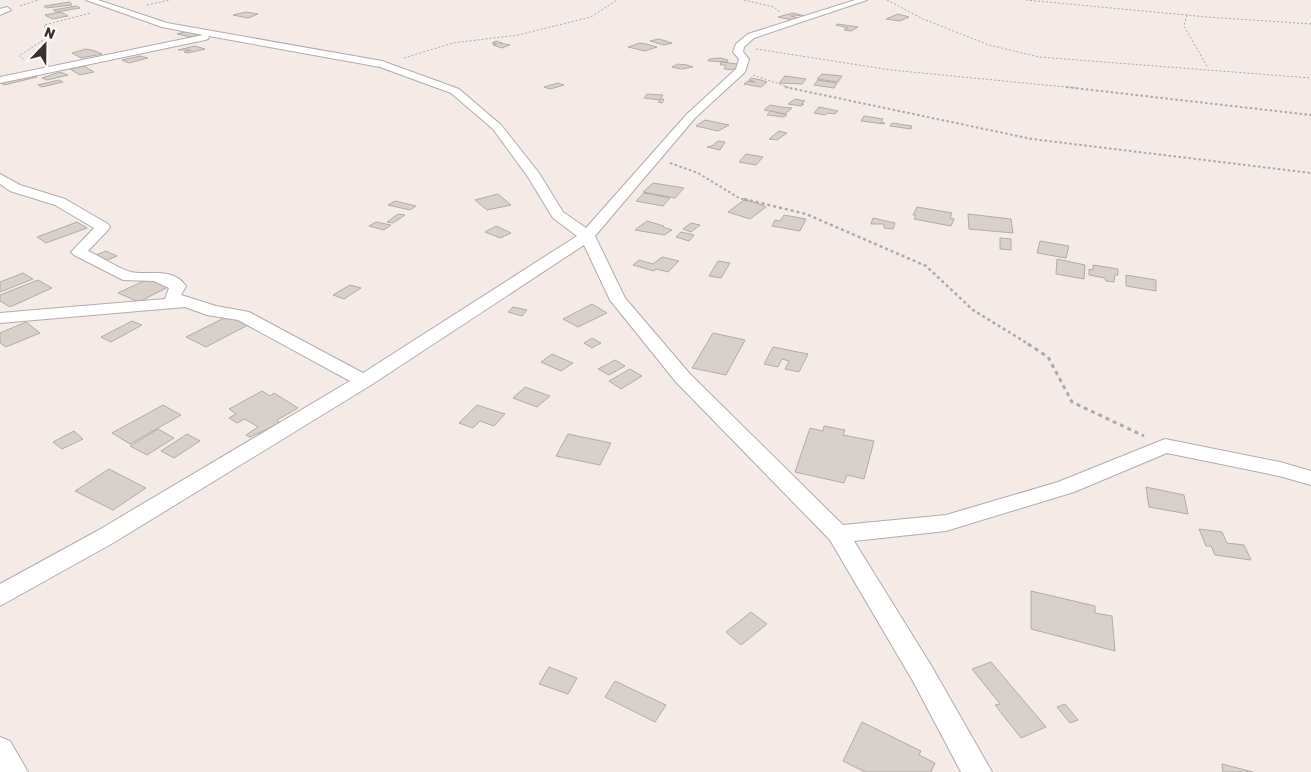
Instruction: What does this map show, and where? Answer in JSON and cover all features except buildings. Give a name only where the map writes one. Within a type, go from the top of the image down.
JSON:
[{"type":"street","points":[[90,0],[165,25],[382,64],[455,91],[497,127],[534,176],[558,215],[587,236],[618,300],[683,378],[838,534],[923,675],[977,772]]},
{"type":"street","points":[[0,596],[105,537],[364,381],[458,318],[587,236],[691,116],[741,70],[744,59],[738,52],[738,46],[751,36],[863,0]]},
{"type":"street","points":[[0,80],[216,34]]},
{"type":"street","points":[[0,178],[15,188],[60,202],[103,227],[80,252],[129,277],[157,276],[178,286],[172,297],[213,311],[243,316],[364,381]]},
{"type":"street","points":[[0,318],[184,302]]},
{"type":"street","points":[[838,534],[946,522],[1066,487],[1165,446],[1280,468],[1311,478]]},
{"type":"street","points":[[0,750],[14,772]]},
{"type":"path","points":[[46,69],[19,56],[42,41],[47,32],[44,25],[63,18],[120,10],[170,0]]},
{"type":"path","points":[[382,64],[453,43],[518,35],[591,17],[617,0]]},
{"type":"path","points":[[744,0],[774,8],[782,13],[776,18],[792,23]]},
{"type":"path","points":[[887,0],[923,19],[989,45],[1039,56],[1208,68],[1311,78]]},
{"type":"path","points":[[1026,0],[1311,24]]},
{"type":"path","points":[[1188,15],[1184,26],[1208,68]]},
{"type":"path","points":[[738,46],[892,70],[1033,83],[1311,115]]},
{"type":"path","points":[[741,70],[786,87],[1032,139],[1311,174]]},
{"type":"path","points":[[655,158],[698,173],[739,198],[806,214],[926,266],[973,310],[1048,357],[1072,402],[1165,446]]}]
